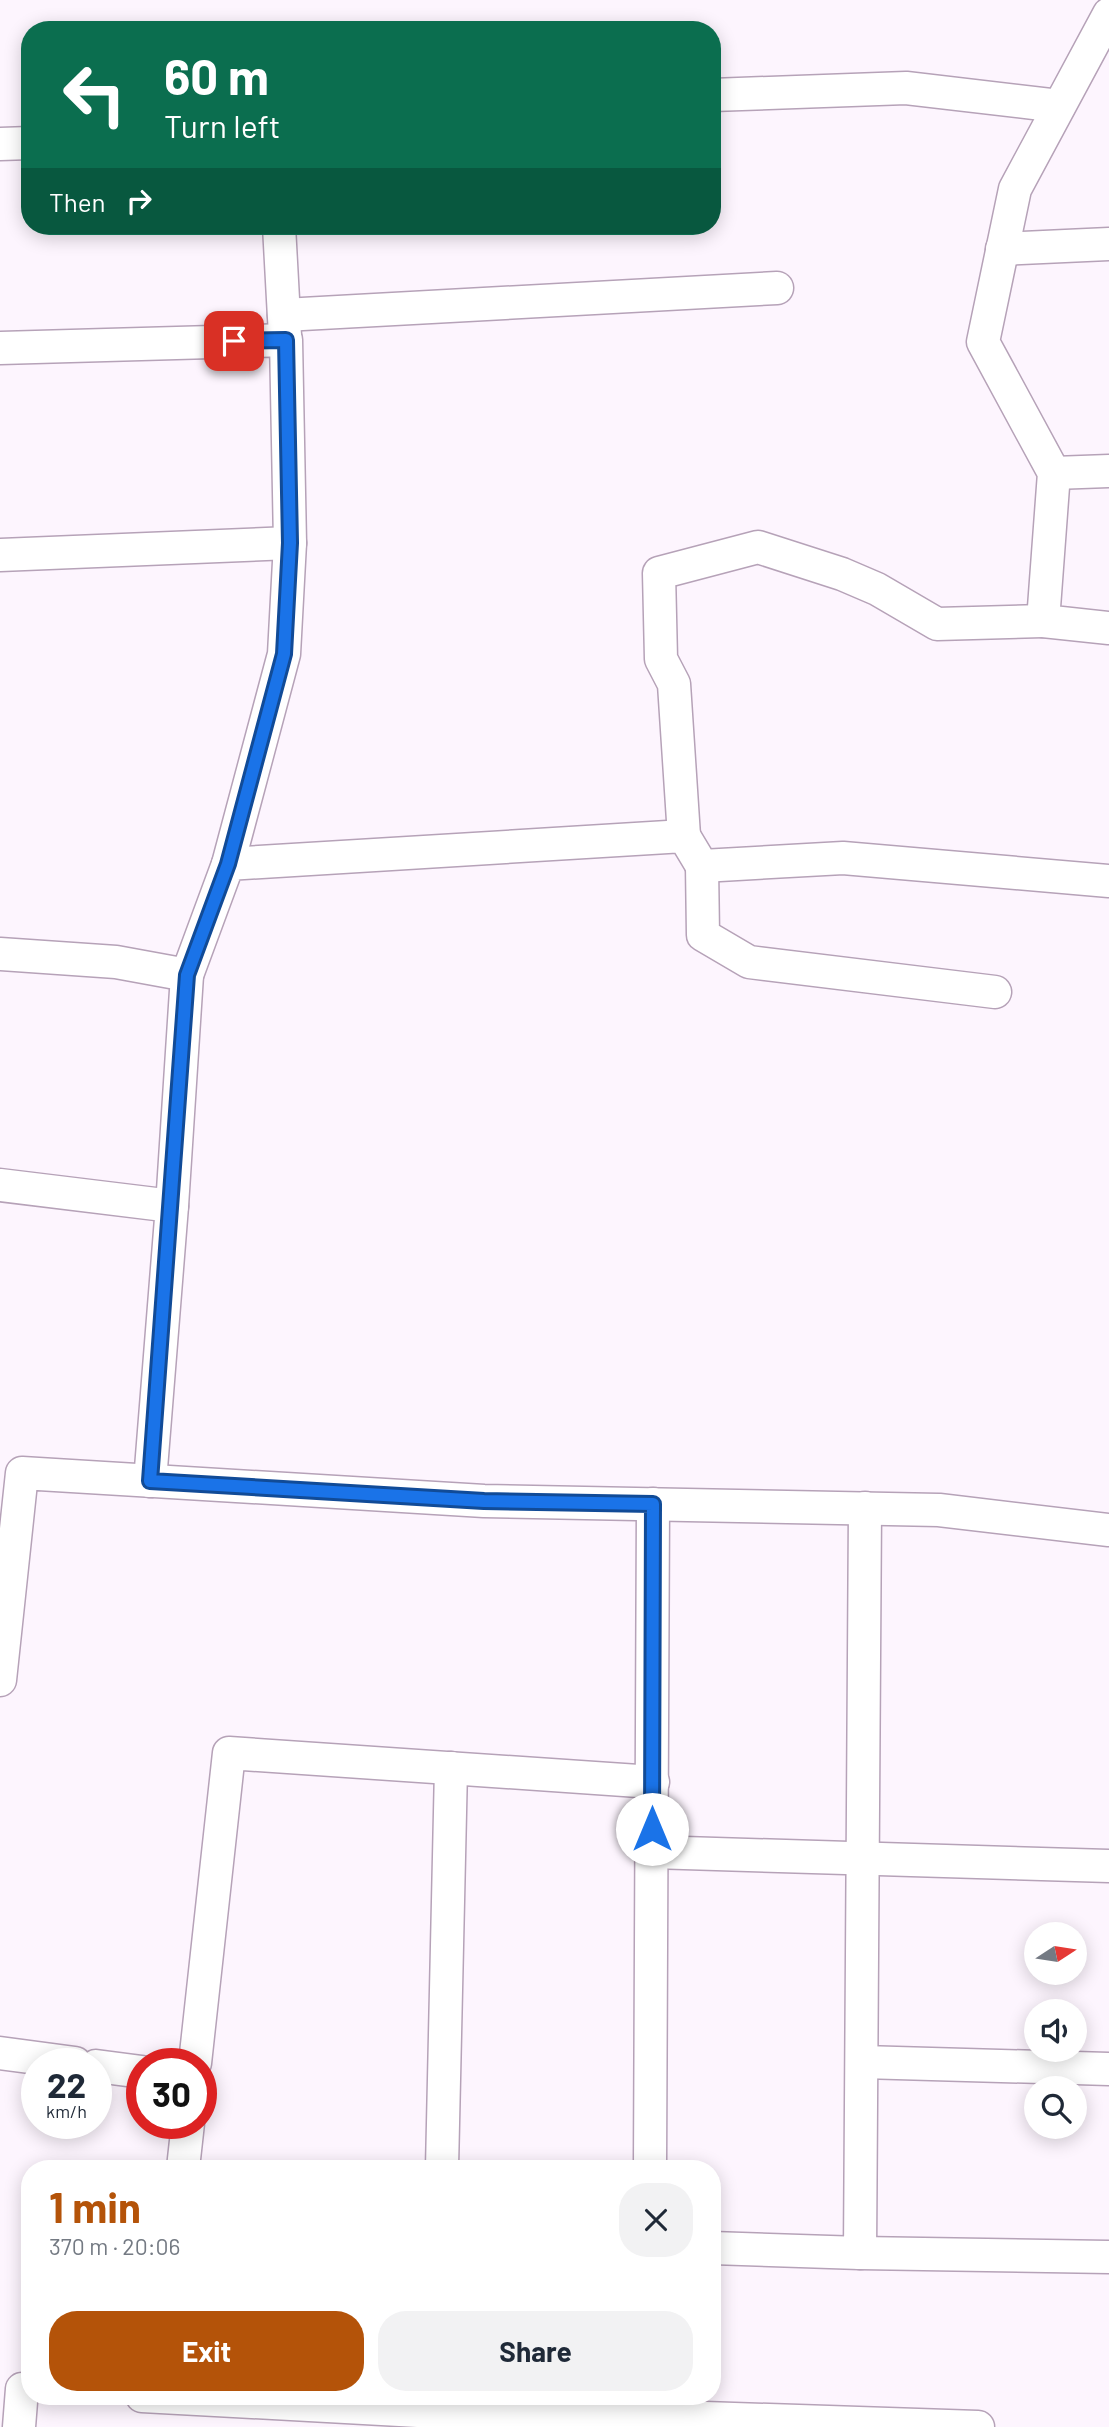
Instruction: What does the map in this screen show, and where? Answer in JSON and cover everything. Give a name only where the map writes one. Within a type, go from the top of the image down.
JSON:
[{"type":"street","points":[[1043,621],[1054,473],[983,342],[1015,189],[1109,14]]},
{"type":"street","points":[[721,95],[906,88],[1059,106]]},
{"type":"street","points":[[0,144],[21,144]]},
{"type":"street","points":[[150,1481],[187,975],[228,864],[284,654],[290,543],[285,327],[280,235]]},
{"type":"street","points":[[1002,249],[1109,244]]},
{"type":"street","points":[[0,348],[777,288]]},
{"type":"street","points":[[1054,473],[1109,471]]},
{"type":"street","points":[[0,555],[290,543]]},
{"type":"street","points":[[995,992],[749,962],[703,935],[702,866],[684,836],[674,684],[661,659],[659,573],[758,547],[854,579],[877,589],[937,624],[1043,621],[1109,628]]},
{"type":"street","points":[[228,864],[684,836]]},
{"type":"street","points":[[702,866],[843,858],[1109,881]]},
{"type":"street","points":[[0,954],[116,962],[187,975]]},
{"type":"street","points":[[0,1185],[172,1206]]},
{"type":"street","points":[[0,1679],[11,1473],[484,1501],[939,1510],[1109,1530]]},
{"type":"street","points":[[650,2160],[653,1504]]},
{"type":"street","points":[[860,2253],[865,1508]]},
{"type":"street","points":[[197,2048],[229,1753],[653,1782]]},
{"type":"street","points":[[442,2160],[451,1768]]},
{"type":"street","points":[[652,1852],[1109,1866]]},
{"type":"street","points":[[0,2053],[21,2056]]},
{"type":"street","points":[[862,2062],[1109,2069]]},
{"type":"street","points":[[184,2160],[186,2139]]},
{"type":"street","points":[[721,2248],[1109,2257]]},
{"type":"street","points":[[17,2389],[19,2427]]},
{"type":"street","points":[[254,2405],[393,2418],[433,2405]]},
{"type":"street","points":[[446,2405],[607,2421],[646,2406],[978,2427]]},
{"type":"route","points":[[234,341],[286,340],[290,543],[284,654],[228,864],[187,975],[150,1481],[484,1501],[653,1504],[652,1829]]}]
